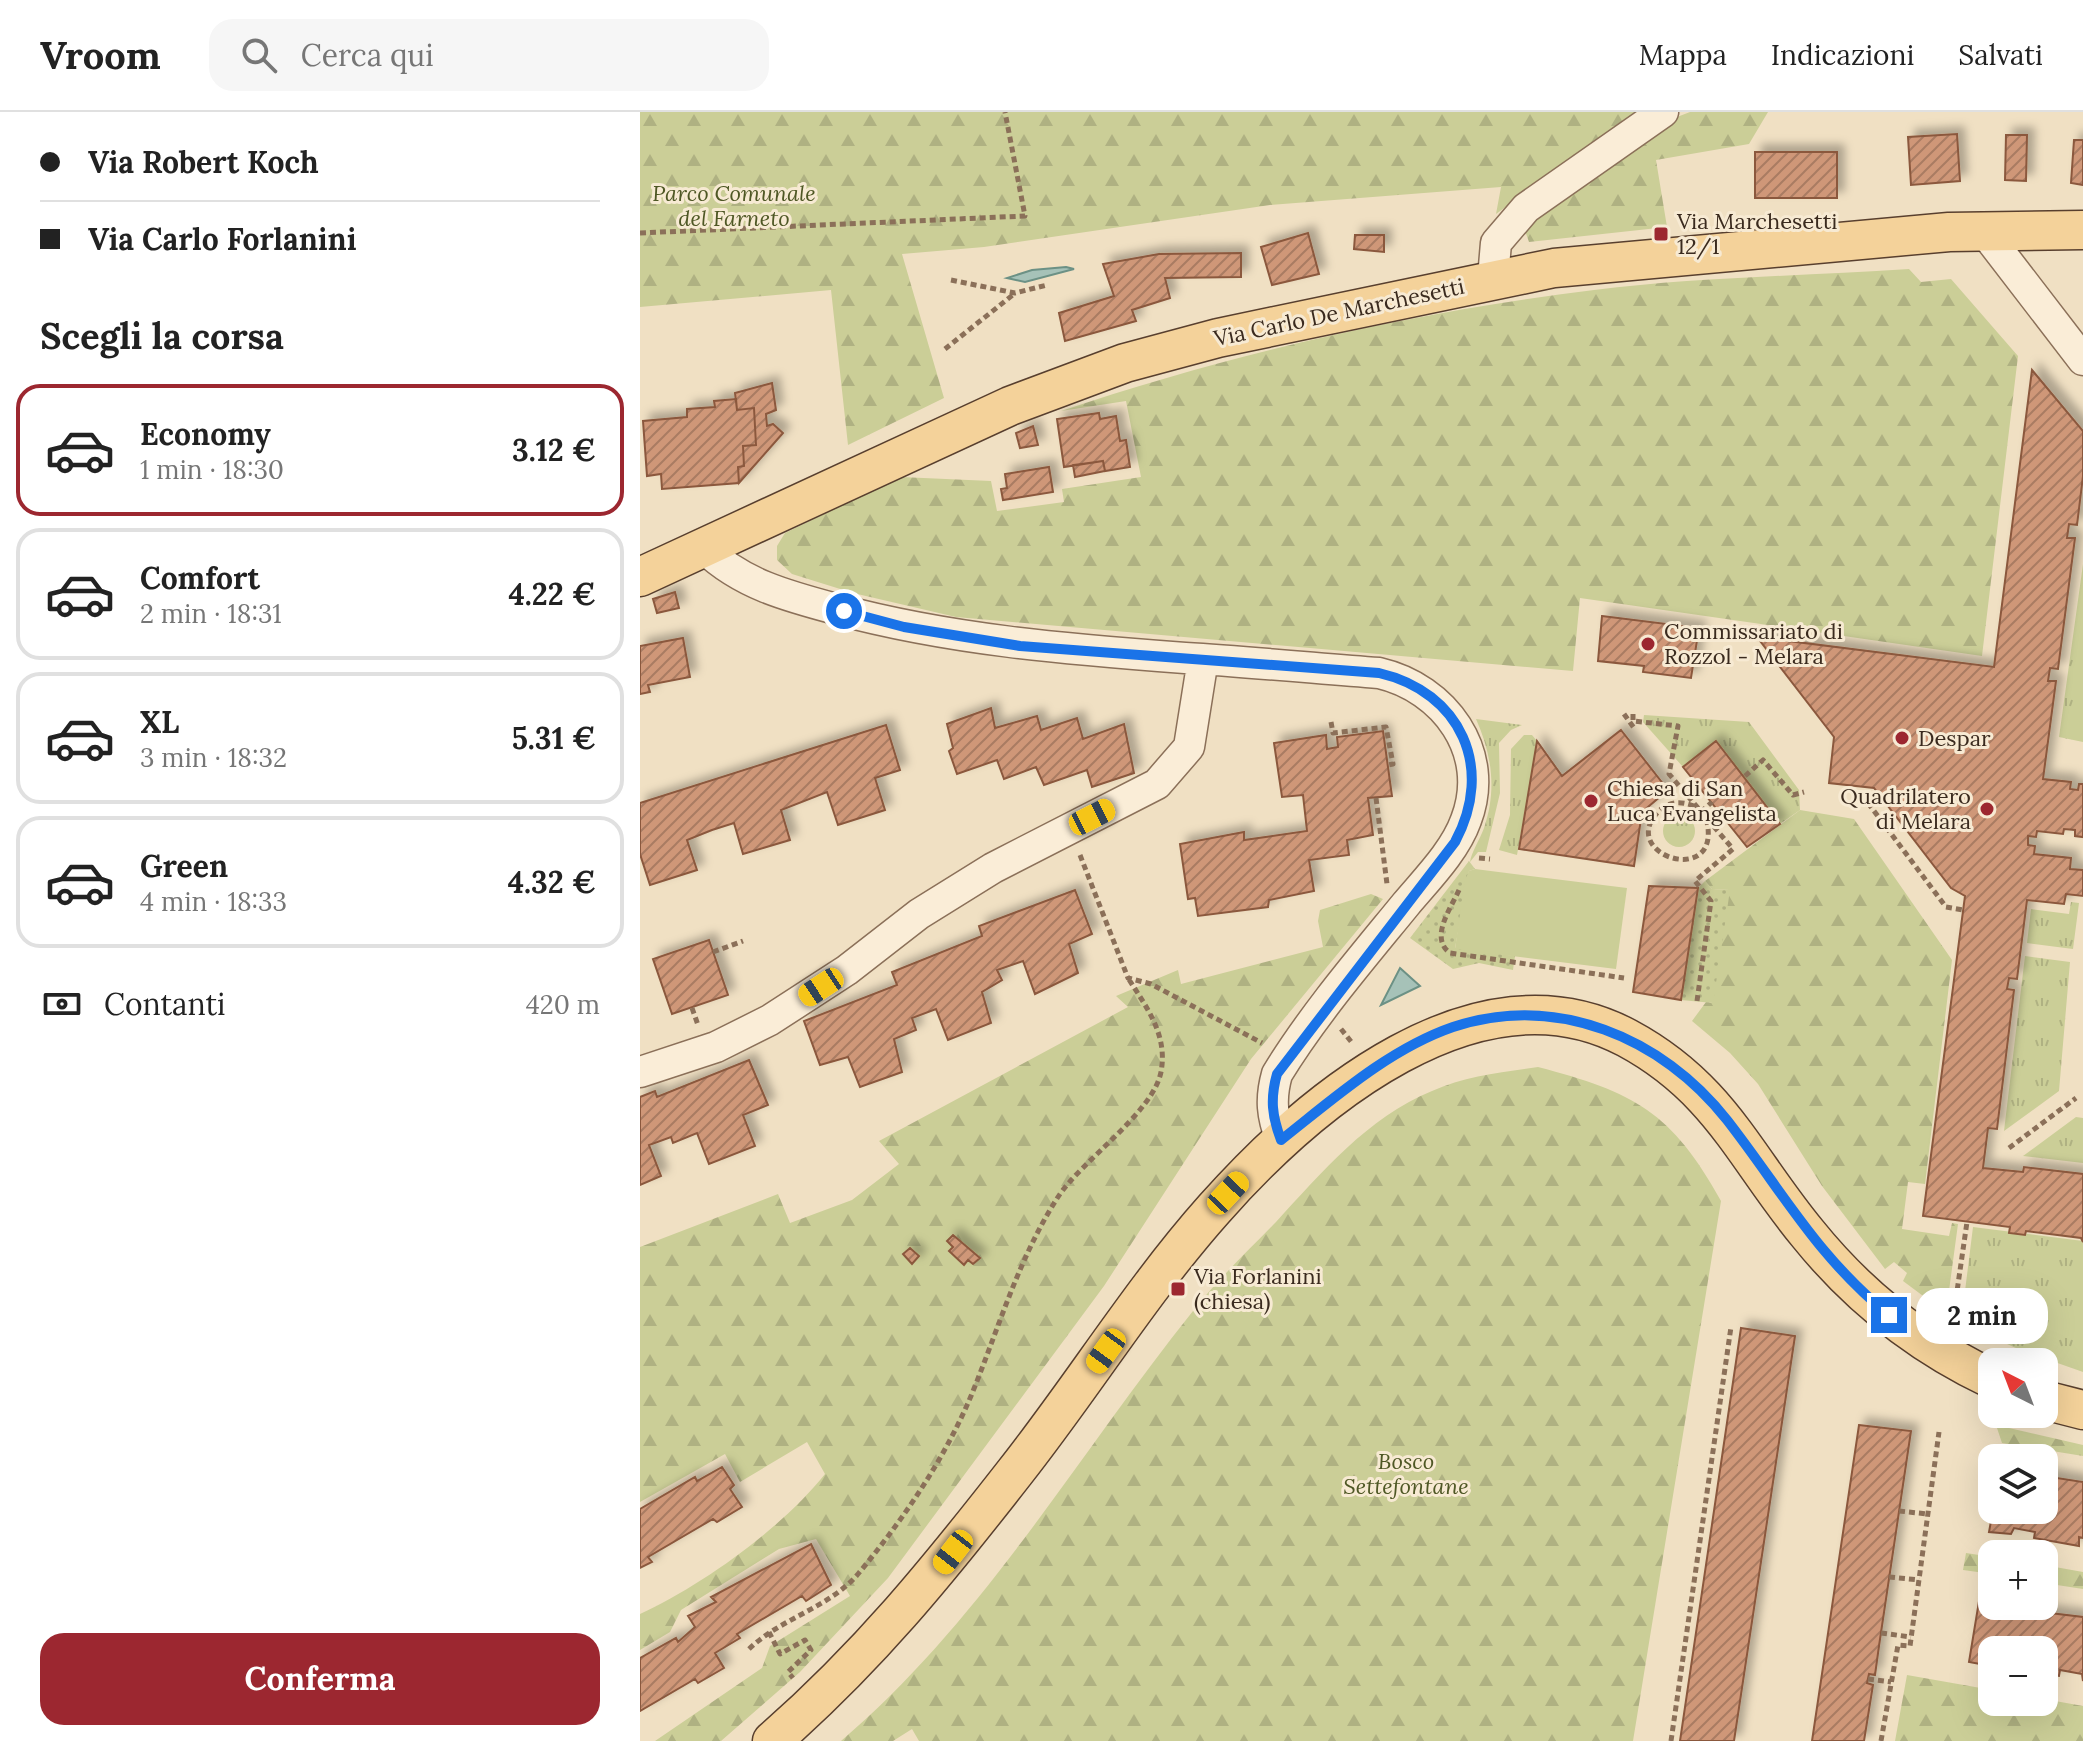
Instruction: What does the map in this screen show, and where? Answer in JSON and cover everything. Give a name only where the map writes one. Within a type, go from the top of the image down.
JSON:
[{"type":"main road","name":"Via Carlo De Marchesetti","points":[[640,577],[1010,406],[1125,363],[1218,338],[1493,278],[1554,268],[1983,230],[2083,230]]},
{"type":"main road","points":[[772,1741],[871,1649],[935,1575],[1061,1414],[1163,1272],[1211,1213],[1281,1140],[1384,1063],[1452,1027],[1522,1016],[1559,1017],[1592,1023],[1652,1052],[1702,1091],[1727,1120],[1805,1231],[1839,1271],[1906,1329],[1978,1371]]},
{"type":"main road","points":[[2058,1404],[2083,1410]]},
{"type":"street","points":[[1493,278],[1496,243],[1526,208],[1663,112]]},
{"type":"street","points":[[1983,230],[2083,360]]},
{"type":"street","points":[[705,549],[724,567],[759,585],[904,627],[1020,646],[1379,673],[1402,678],[1433,697],[1455,720],[1472,764],[1472,800],[1455,842],[1277,1074],[1271,1096],[1273,1120],[1281,1140]]},
{"type":"street","points":[[640,1072],[716,1047],[770,1020],[847,970],[919,914],[993,868],[1157,784],[1189,747],[1203,659]]},
{"type":"path","points":[[640,233],[1025,216],[1005,112]]},
{"type":"path","points":[[951,280],[1015,293]]},
{"type":"path","points":[[945,349],[1015,293],[1047,285]]},
{"type":"path","points":[[1624,714],[1634,725],[1678,726],[1669,774],[1733,849],[1695,881],[1711,901],[1697,1001]]},
{"type":"path","points":[[1633,714],[1634,725]]},
{"type":"path","points":[[1331,722],[1333,733],[1386,727],[1393,764],[1388,765]]},
{"type":"path","points":[[1745,776],[1763,760],[1793,795],[1804,792]]},
{"type":"path","points":[[1376,798],[1387,888],[1396,894]]},
{"type":"path","points":[[1701,812],[1712,802]]},
{"type":"path","points":[[1685,803],[1701,812],[1708,830],[1707,840],[1696,855],[1678,861],[1669,859],[1654,847],[1651,838],[1653,819],[1666,806],[1685,803]]},
{"type":"path","points":[[1868,803],[1946,907],[1963,910]]},
{"type":"path","points":[[749,1649],[769,1632],[834,1595],[856,1575],[935,1470],[971,1397],[1034,1236],[1061,1192],[1135,1116],[1161,1075],[1163,1040],[1128,978],[1070,828]]},
{"type":"path","points":[[1469,868],[1480,857],[1490,859]]},
{"type":"path","points":[[1463,880],[1440,937],[1443,948],[1450,953],[1624,978]]},
{"type":"path","points":[[713,952],[743,941]]},
{"type":"path","points":[[1128,978],[1151,984],[1270,1048]]},
{"type":"path","points":[[1338,1026],[1353,1044]]},
{"type":"path","points":[[2009,1148],[2076,1098]]},
{"type":"path","points":[[1952,1324],[1967,1222]]},
{"type":"path","points":[[1671,1741],[1731,1327]]},
{"type":"path","points":[[1881,1741],[1898,1645],[1910,1646],[1939,1432]]},
{"type":"path","points":[[1899,1511],[1928,1514]]},
{"type":"path","points":[[1889,1577],[1919,1580]]},
{"type":"path","points":[[769,1632],[780,1654],[805,1640],[811,1650],[788,1672],[798,1683]]},
{"type":"path","points":[[1881,1633],[1911,1637]]},
{"type":"path","points":[[1868,1679],[1891,1682]]},
{"type":"green space","name":"Parco Comunale del Farneto","points":[[640,112],[1635,112],[1496,214],[1501,187],[1270,205],[984,247],[902,254],[944,398],[848,445],[831,290],[640,307]]},
{"type":"green space","points":[[1690,112],[1768,112],[1749,144],[1656,160],[1667,227],[1529,242],[1524,228],[1664,122]]},
{"type":"green space","points":[[1909,269],[1921,282],[1951,279],[2018,356],[1982,656],[1580,598],[1573,671],[956,617],[853,593],[792,574],[777,560],[777,546],[785,533],[901,477],[991,481],[997,511],[1064,502],[1062,489],[1141,477],[1126,401],[1061,411],[1258,353],[1459,310],[1594,290],[1712,279]]},
{"type":"green space","points":[[2083,564],[2083,742],[2059,737]]},
{"type":"green space","points":[[1644,715],[1749,722],[1799,790],[1800,810],[1780,824],[1716,741],[1683,767],[1643,722]]},
{"type":"green space","points":[[1476,719],[1522,725],[1511,730],[1499,743],[1500,793],[1486,852],[1478,852],[1470,862],[1488,814],[1491,786],[1489,759]]},
{"type":"green space","points":[[1524,735],[1532,735],[1537,741],[1517,855],[1499,850],[1510,815],[1511,749]]},
{"type":"green space","points":[[1800,810],[1854,819],[1952,960],[1925,1184],[1908,1182],[1902,1229],[1949,1236],[1952,1223],[1958,1224],[1946,1313],[1903,1281],[1907,1273],[1894,1262],[1885,1269],[1822,1186],[1758,1084],[1730,1053],[1692,1021],[1706,1002],[1712,1003],[1729,890],[1712,889],[1705,881]]},
{"type":"green space","points":[[1679,815],[1690,820],[1695,831],[1690,842],[1679,847],[1668,842],[1663,831],[1668,820]]},
{"type":"green space","points":[[1469,861],[1475,869],[1469,871],[1455,948],[1515,956],[1513,970],[1479,963],[1453,969],[1410,938]]},
{"type":"green space","points":[[1475,869],[1627,888],[1616,969],[1455,949],[1465,880],[1469,871]]},
{"type":"green space","points":[[1705,881],[1712,889],[1730,890],[1713,1003],[1681,1000],[1698,888]]},
{"type":"green space","points":[[1371,894],[1383,899],[1251,1059],[1104,1286],[888,1578],[800,1672],[721,1741],[655,1741],[762,1668],[770,1646],[850,1596],[816,1539],[779,1549],[681,1610],[670,1632],[640,1650],[640,1614],[689,1587],[740,1553],[787,1515],[825,1474],[807,1442],[740,1482],[725,1454],[640,1502],[640,1247],[778,1194],[790,1223],[852,1200],[899,1164],[879,1141],[1128,1007],[1116,996],[1178,970],[1181,984],[1323,947],[1318,921],[1320,910]]},
{"type":"green space","points":[[2071,902],[2079,903],[2073,949],[2027,943],[2031,909],[2069,914]]},
{"type":"green space","points":[[2025,956],[2070,962],[2059,1091],[2004,1131]]},
{"type":"green space","name":"Bosco Settefontane","points":[[1538,1067],[1600,1086],[1647,1110],[1685,1146],[1721,1201],[1633,1741],[919,1741],[912,1729],[893,1741],[841,1741],[940,1643],[985,1590],[1203,1299],[1328,1166],[1366,1131],[1409,1102],[1432,1091],[1471,1078]]},
{"type":"green space","points":[[2076,1117],[2083,1118],[2083,1163],[2023,1156]]},
{"type":"green space","points":[[1973,1227],[2083,1241],[2083,1372],[2058,1363],[2058,1348],[2016,1348],[1961,1323]]},
{"type":"green space","points":[[1997,1428],[2009,1428],[2083,1445],[2083,1456],[2058,1452],[2058,1444],[2002,1443]]},
{"type":"green space","points":[[1966,1553],[1978,1555],[1978,1572],[1963,1570]]},
{"type":"green space","points":[[2058,1568],[2083,1572],[2083,1589],[2058,1585]]},
{"type":"green space","points":[[1907,1675],[1978,1688],[1978,1716],[2058,1716],[2058,1702],[2083,1706],[2083,1741],[1895,1741]]},
{"type":"water","points":[[1074,269],[1025,282],[1007,278],[1032,270]]},
{"type":"water","points":[[1400,968],[1420,986],[1381,1005]]},
{"type":"building","points":[[1957,134],[1960,181],[1911,185],[1908,137]]},
{"type":"building","points":[[2006,135],[2027,135],[2026,181],[2005,180]]},
{"type":"building","points":[[2074,140],[2083,140],[2083,185],[2071,183]]},
{"type":"building","points":[[1755,152],[1837,152],[1837,198],[1755,198]]},
{"type":"building","points":[[1308,233],[1319,274],[1272,285],[1261,247]]},
{"type":"building","points":[[1355,235],[1384,235],[1384,252],[1354,249]]},
{"type":"building","points":[[1241,253],[1241,277],[1165,278],[1170,298],[1132,310],[1136,321],[1065,341],[1059,313],[1114,296],[1103,264],[1159,254]]},
{"type":"building","name":"Quadrilatero di Melara","points":[[2032,370],[2083,431],[2083,476],[2077,525],[2069,524],[2067,538],[2075,538],[2058,669],[2050,668],[2048,681],[2056,681],[2043,779],[2071,782],[2070,789],[2078,790],[2079,784],[2083,784],[2083,837],[2075,836],[2075,830],[2064,829],[2063,834],[2037,831],[2036,837],[2028,836],[2028,845],[2035,846],[2034,854],[2071,858],[2070,869],[2083,870],[2083,896],[2066,894],[2064,904],[2027,900],[2017,979],[2009,978],[2007,989],[2014,990],[1997,1129],[1988,1128],[1983,1168],[2023,1172],[2024,1167],[2083,1174],[2083,1242],[2081,1238],[2026,1231],[2025,1235],[2009,1233],[2010,1227],[1923,1216],[1965,896],[1951,888],[1874,788],[1829,783],[1834,737],[1757,637],[1994,667]]},
{"type":"building","points":[[772,383],[776,410],[766,414],[767,426],[773,424],[783,433],[739,483],[738,467],[744,466],[743,446],[756,445],[754,408],[737,410],[735,393]]},
{"type":"building","points":[[736,399],[737,410],[754,408],[756,445],[743,446],[744,466],[738,467],[739,483],[662,489],[661,474],[647,476],[643,421],[687,417],[687,409],[715,407],[714,401]]},
{"type":"building","points":[[1099,413],[1100,419],[1116,416],[1120,441],[1126,440],[1130,467],[1105,471],[1103,461],[1064,467],[1057,419]]},
{"type":"building","points":[[1033,426],[1038,445],[1020,448],[1016,433]]},
{"type":"building","points":[[1103,461],[1105,471],[1075,477],[1073,465]]},
{"type":"building","points":[[1049,467],[1053,492],[1003,500],[1001,489],[1007,488],[1005,474]]},
{"type":"building","points":[[675,592],[679,608],[657,613],[653,599]]},
{"type":"building","name":"Commissariato di Rozzol - Melara","points":[[1602,616],[1699,628],[1691,678],[1643,672],[1644,666],[1598,661]]},
{"type":"building","points":[[683,638],[690,677],[648,685],[650,692],[640,694],[640,646]]},
{"type":"building","points":[[991,708],[995,728],[1037,716],[1041,730],[1077,718],[1083,739],[1124,724],[1134,773],[1092,787],[1087,770],[1044,785],[1036,767],[1004,779],[997,760],[957,774],[949,751],[953,748],[947,724]]},
{"type":"building","points":[[886,725],[900,770],[875,778],[885,810],[838,825],[827,792],[781,810],[790,840],[743,854],[734,823],[712,830],[687,840],[697,870],[650,885],[640,854],[640,803]]},
{"type":"building","name":"Chiesa di San Luca Evangelista","points":[[1621,730],[1668,790],[1642,812],[1634,866],[1519,849],[1537,741],[1562,776]]},
{"type":"building","points":[[1383,731],[1392,796],[1368,798],[1373,835],[1347,840],[1349,855],[1309,860],[1314,891],[1269,900],[1268,907],[1198,916],[1195,898],[1188,899],[1180,844],[1244,832],[1244,840],[1307,831],[1303,795],[1282,797],[1274,743],[1326,735],[1327,749],[1338,747],[1337,737]]},
{"type":"building","points":[[1716,741],[1780,824],[1747,847],[1683,767]]},
{"type":"building","points":[[1649,886],[1698,888],[1681,1000],[1633,992]]},
{"type":"building","points":[[1075,890],[1092,934],[1069,944],[1078,973],[1035,994],[1023,961],[997,970],[1002,980],[982,992],[991,1023],[948,1040],[936,1009],[912,1018],[916,1030],[894,1039],[902,1072],[860,1087],[848,1057],[820,1065],[804,1021],[897,985],[892,972],[982,936],[979,926]]},
{"type":"building","points":[[709,940],[728,995],[672,1014],[653,959]]},
{"type":"building","points":[[749,1060],[768,1105],[743,1115],[755,1146],[709,1164],[697,1133],[673,1143],[671,1137],[649,1145],[661,1176],[640,1185],[640,1097],[655,1091],[657,1097]]},
{"type":"building","points":[[953,1235],[980,1258],[973,1264],[968,1260],[964,1265],[949,1251],[953,1247],[947,1241]]},
{"type":"building","points":[[910,1248],[919,1256],[912,1264],[903,1254]]},
{"type":"building","points":[[1741,1328],[1795,1336],[1734,1741],[1680,1741]]},
{"type":"building","points":[[1859,1425],[1911,1431],[1875,1675],[1869,1674],[1867,1683],[1873,1685],[1864,1741],[1812,1741]]},
{"type":"building","points":[[722,1467],[734,1485],[730,1489],[742,1507],[717,1522],[713,1519],[648,1557],[652,1562],[640,1568],[640,1509],[695,1477],[697,1481]]},
{"type":"building","points":[[2058,1478],[2083,1482],[2083,1538],[2079,1537],[2079,1546],[2034,1538],[2035,1532],[2014,1528],[2011,1534],[1989,1532],[1990,1524],[2058,1524]]},
{"type":"building","points":[[811,1544],[831,1585],[806,1601],[802,1596],[737,1634],[740,1638],[715,1653],[724,1668],[698,1683],[695,1679],[640,1711],[640,1658],[676,1638],[678,1642],[695,1627],[688,1616],[716,1602],[711,1597]]},
{"type":"building","points":[[1978,1607],[1978,1620],[2058,1620],[2058,1614],[2083,1617],[2083,1681],[2082,1674],[2060,1670],[2058,1676],[2058,1636],[1978,1636],[1978,1664],[1969,1662]]},
{"type":"place","name":"Via Marchesetti 12/1","points":[[1661,234]]},
{"type":"place","name":"Commissariato di Rozzol - Melara","points":[[1648,644]]},
{"type":"place","name":"Despar","points":[[1902,738]]},
{"type":"place","name":"Chiesa di San Luca Evangelista","points":[[1591,801]]},
{"type":"place","name":"Quadrilatero di Melara","points":[[1987,809]]},
{"type":"place","name":"Via Forlanini (chiesa)","points":[[1178,1289]]},
{"type":"route","points":[[844,611],[904,627],[1020,646],[1379,673],[1402,678],[1418,686],[1455,720],[1464,739],[1472,764],[1472,800],[1466,822],[1455,842],[1277,1074],[1271,1096],[1273,1120],[1281,1140],[1384,1063],[1452,1027],[1522,1016],[1559,1017],[1592,1023],[1652,1052],[1702,1091],[1727,1120],[1805,1231],[1839,1271],[1889,1315]]}]
